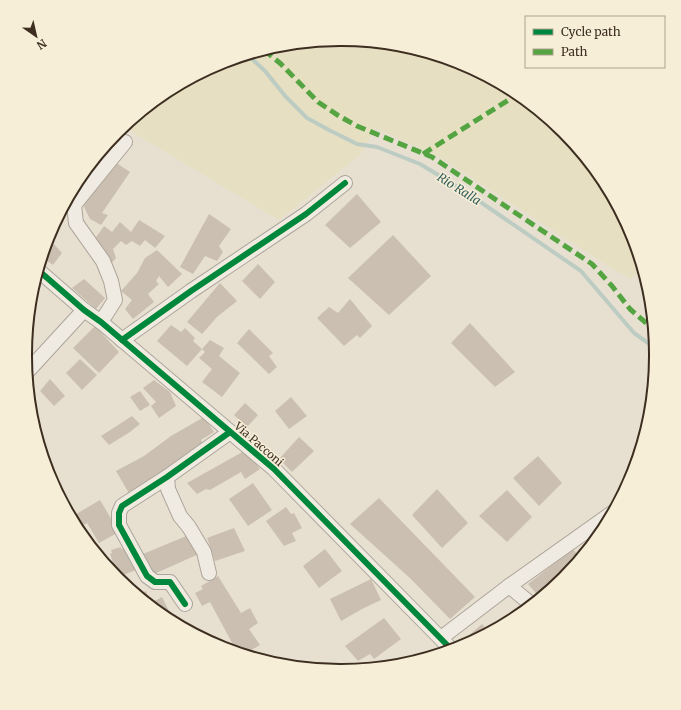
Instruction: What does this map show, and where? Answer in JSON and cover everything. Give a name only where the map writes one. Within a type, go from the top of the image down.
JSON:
[{"type":"street","points":[[101,322],[115,300],[111,281],[103,262],[76,223],[74,205],[125,142]]},
{"type":"street","points":[[122,340],[191,291],[306,214],[345,182]]},
{"type":"street","name":"Via Pacconi","points":[[43,274],[274,469],[447,645]]},
{"type":"street","points":[[33,366],[84,310]]},
{"type":"street","points":[[184,604],[170,582],[155,582],[147,576],[119,524],[119,513],[122,506],[167,477],[230,432]]},
{"type":"street","points":[[167,477],[168,489],[180,516],[189,527],[204,552],[209,573]]},
{"type":"street","points":[[441,638],[509,586],[601,520]]},
{"type":"street","points":[[509,586],[527,600]]},
{"type":"shaded area","points":[[340,46],[381,49],[401,52],[440,63],[477,78],[512,98],[544,123],[559,137],[585,167],[608,201],[626,237],[638,273],[631,279],[608,266],[438,156],[375,128],[360,155],[279,220],[129,130],[169,98],[204,78],[241,63],[280,52],[320,47]]},
{"type":"building","points":[[115,162],[130,172],[102,213],[108,215],[101,225],[90,219],[83,205]]},
{"type":"building","points":[[357,194],[381,222],[350,248],[325,225]]},
{"type":"building","points":[[209,214],[231,229],[219,246],[223,252],[217,261],[205,256],[193,274],[180,267]]},
{"type":"building","points":[[139,220],[165,236],[155,248],[145,240],[140,246],[132,241],[126,245],[121,241],[113,249],[116,258],[110,265],[94,240],[104,226],[112,232],[120,222],[131,232]]},
{"type":"building","points":[[393,235],[431,276],[389,315],[348,278]]},
{"type":"building","points":[[54,244],[62,253],[53,265],[47,261],[51,248]]},
{"type":"building","points":[[157,250],[182,274],[168,287],[159,276],[156,281],[159,284],[148,294],[154,302],[133,319],[125,309],[132,300],[121,291],[137,273],[145,258]]},
{"type":"building","points":[[258,264],[275,282],[260,299],[242,281]]},
{"type":"building","points":[[84,279],[105,298],[96,309],[72,288]]},
{"type":"building","points":[[220,283],[237,301],[217,317],[202,334],[187,322]]},
{"type":"building","points":[[350,299],[372,326],[360,338],[357,335],[344,346],[317,318],[329,307],[338,313]]},
{"type":"building","points":[[470,323],[515,372],[495,387],[451,343]]},
{"type":"building","points":[[171,325],[181,332],[185,328],[195,338],[193,341],[202,349],[187,366],[157,341]]},
{"type":"building","points":[[95,326],[119,352],[99,373],[73,348]]},
{"type":"building","points":[[249,329],[273,353],[269,356],[277,367],[269,374],[237,343]]},
{"type":"building","points":[[210,340],[224,348],[219,356],[240,373],[222,397],[202,382],[212,369],[199,358],[205,352],[202,349]]},
{"type":"building","points":[[80,359],[97,375],[82,390],[66,373]]},
{"type":"building","points":[[50,379],[65,396],[54,406],[40,391]]},
{"type":"building","points":[[154,380],[170,392],[176,406],[159,418],[151,406],[156,402],[143,388]]},
{"type":"building","points":[[140,391],[150,405],[140,411],[130,397]]},
{"type":"building","points":[[291,397],[307,416],[289,429],[275,411]]},
{"type":"building","points":[[245,403],[258,415],[247,427],[234,415]]},
{"type":"building","points":[[132,416],[140,424],[109,445],[101,436]]},
{"type":"building","points":[[204,417],[214,432],[201,440],[204,446],[184,460],[154,476],[155,480],[130,495],[116,471],[144,456],[171,436]]},
{"type":"building","points":[[299,437],[314,451],[292,472],[279,459]]},
{"type":"building","points":[[246,450],[260,469],[245,479],[241,472],[210,490],[206,489],[197,494],[187,483]]},
{"type":"building","points":[[538,456],[562,483],[539,506],[513,478]]},
{"type":"building","points":[[253,483],[272,510],[248,526],[229,499]]},
{"type":"building","points":[[437,489],[468,523],[442,548],[412,515]]},
{"type":"building","points":[[507,490],[532,517],[507,542],[479,516]]},
{"type":"building","points":[[379,498],[475,597],[450,619],[411,579],[350,524]]},
{"type":"building","points":[[100,500],[119,532],[99,543],[87,523],[84,525],[76,514]]},
{"type":"building","points":[[286,507],[291,514],[294,513],[302,528],[292,533],[296,541],[284,546],[266,521]]},
{"type":"building","points":[[234,528],[245,551],[215,561],[207,538]]},
{"type":"building","points":[[191,534],[201,553],[152,575],[143,554]]},
{"type":"building","points":[[127,547],[136,570],[124,575],[113,563],[110,554],[112,553],[111,550]]},
{"type":"building","points":[[325,549],[342,571],[319,588],[303,566]]},
{"type":"building","points":[[573,549],[576,553],[559,573],[536,593],[528,584]]},
{"type":"building","points":[[218,576],[241,613],[250,608],[258,623],[249,629],[260,645],[251,650],[233,644],[210,602],[202,606],[195,593],[203,589],[201,586]]},
{"type":"building","points":[[371,579],[381,600],[341,621],[330,599]]},
{"type":"building","points":[[162,597],[170,612],[154,601]]},
{"type":"building","points":[[384,618],[401,639],[374,659],[370,654],[358,661],[345,646]]},
{"type":"building","points":[[482,624],[485,628],[477,632],[468,636]]},
{"type":"waterway","name":"Rio Ralla","points":[[253,59],[307,118],[357,144],[377,147],[420,164],[463,190],[581,271],[634,333],[648,343]]},
{"type":"marked path","points":[[270,55],[281,64],[318,102],[339,116],[357,126],[432,157],[592,264],[630,309],[647,324]]},
{"type":"marked path","points":[[423,154],[512,98]]},
{"type":"cycle path","points":[[122,340],[191,291],[306,214],[345,183]]},
{"type":"cycle path","points":[[43,274],[274,469],[447,645]]},
{"type":"cycle path","points":[[185,604],[170,582],[155,582],[147,576],[119,525],[119,513],[122,506],[167,477],[230,432]]}]
